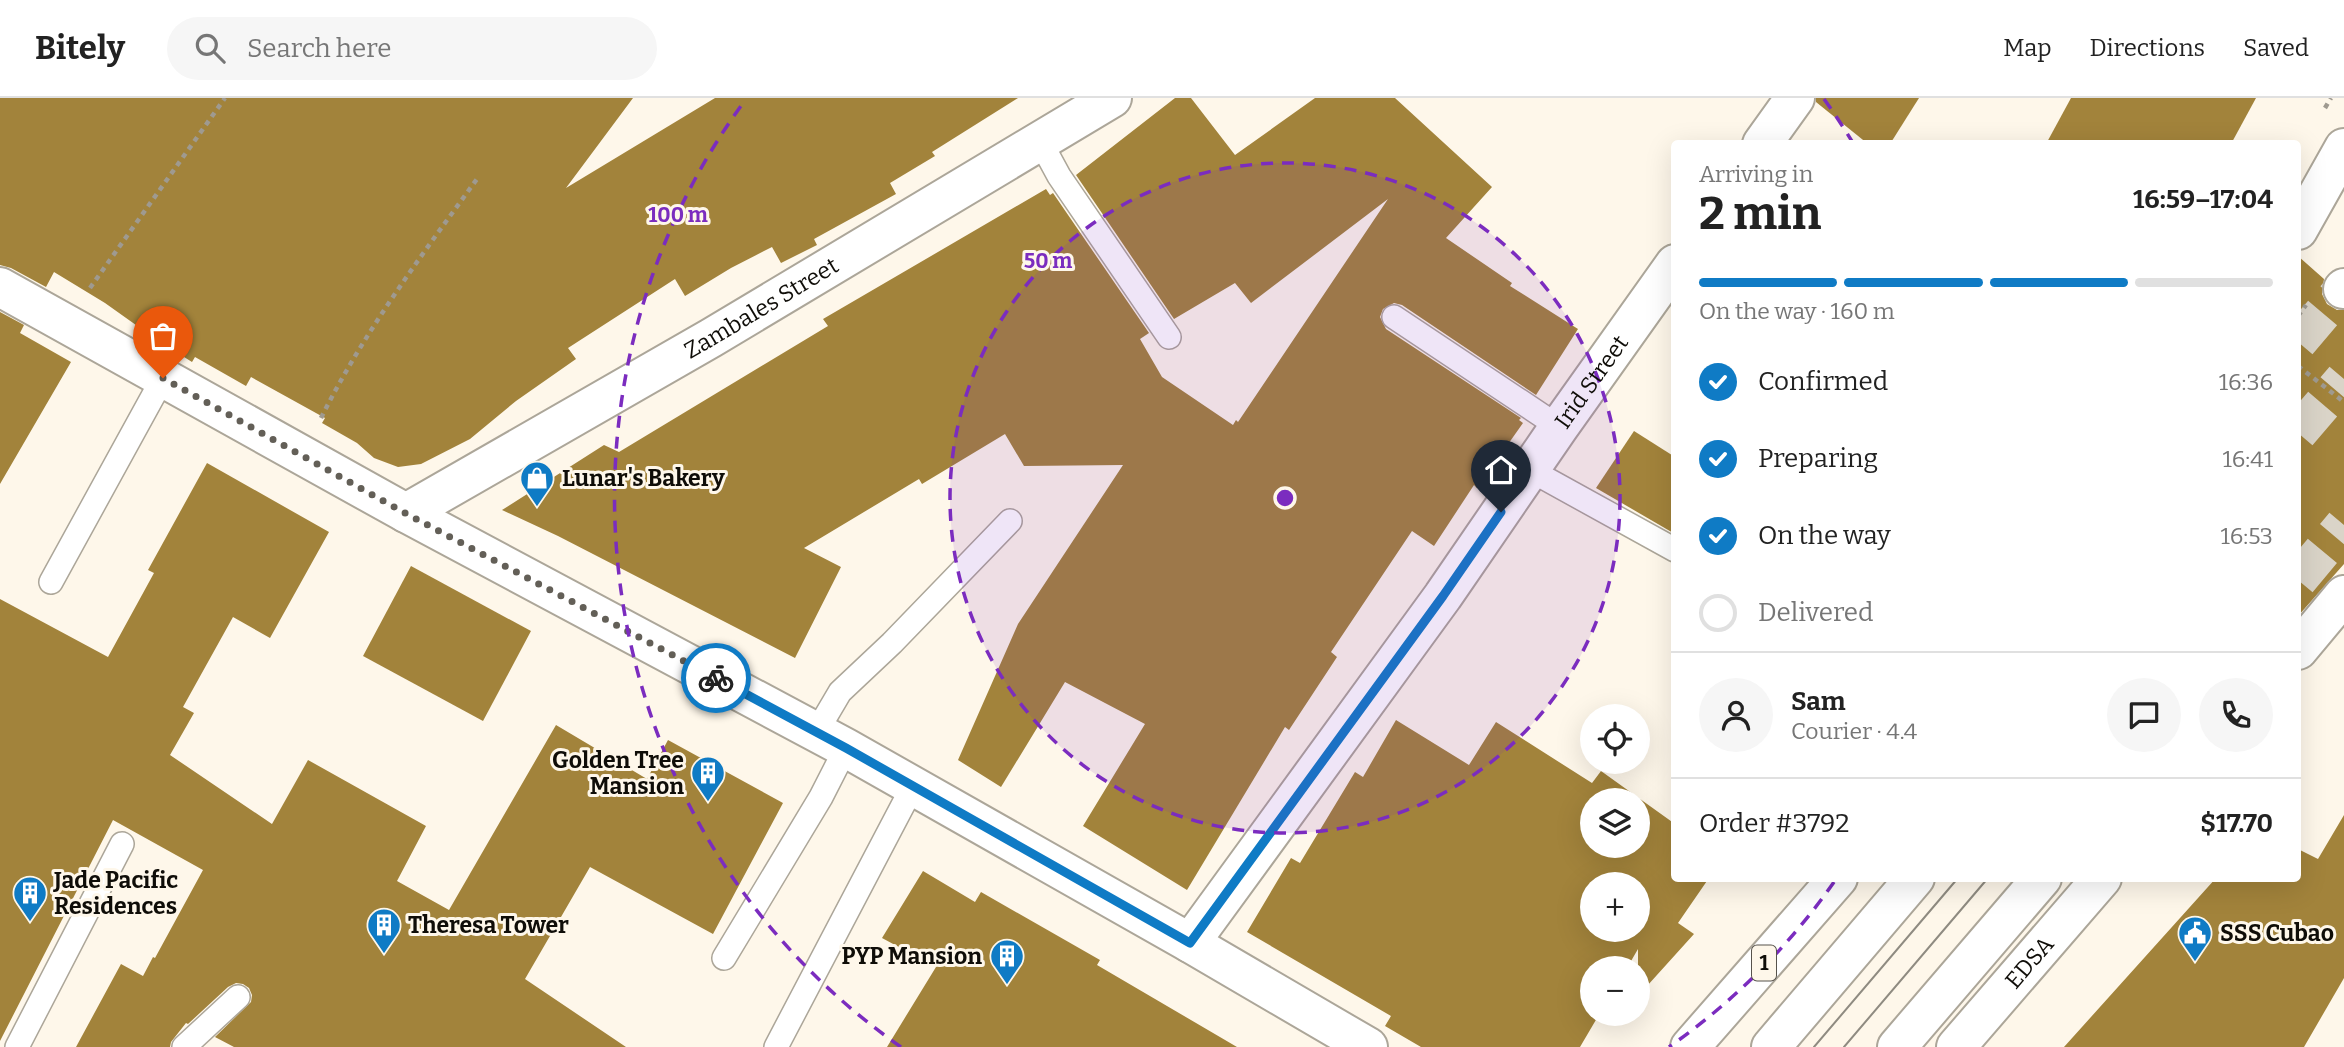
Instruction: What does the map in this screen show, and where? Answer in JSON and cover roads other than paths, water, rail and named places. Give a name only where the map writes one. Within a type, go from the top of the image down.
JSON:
[{"type":"main road","name":"Zambales Street","points":[[405,513],[711,338],[1112,98]]},
{"type":"main road","points":[[1765,140],[1794,98]]},
{"type":"main road","points":[[2301,225],[2344,148]]},
{"type":"main road","name":"Irid Street","points":[[1190,943],[1443,596],[1671,270]]},
{"type":"main road","points":[[0,287],[405,513],[831,740],[1368,1047]]},
{"type":"main road","points":[[2301,646],[2344,595]]},
{"type":"main road","name":"1","points":[[1690,1047],[1834,882]]},
{"type":"main road","points":[[1771,1047],[1912,882]]},
{"type":"main road","name":"EDSA","points":[[1897,1047],[2039,882]]},
{"type":"main road","name":"EDSA","points":[[1956,1047],[2099,882]]},
{"type":"lane","points":[[1041,141],[1059,176],[1169,337]]},
{"type":"lane","points":[[1394,317],[1559,427]]},
{"type":"lane","points":[[51,582],[163,378]]},
{"type":"lane","points":[[1531,470],[1671,548]]},
{"type":"lane","points":[[724,958],[821,797],[840,692],[901,634],[1010,521]]},
{"type":"lane","points":[[776,1047],[913,786]]},
{"type":"lane","points":[[17,1047],[122,844]]},
{"type":"lane","points":[[184,1047],[237,997]]},
{"type":"tunnel","points":[[2301,338],[2343,289]]},
{"type":"tunnel","points":[[2301,429],[2344,379]]},
{"type":"tunnel","points":[[2301,576],[2344,525]]},
{"type":"tram line","points":[[1814,1047],[1955,882]]},
{"type":"tram line","points":[[1844,1047],[1985,882]]},
{"type":"place","name":"Lunar's Bakery","points":[[537,508]]},
{"type":"place","name":"Golden Tree Mansion","points":[[708,803]]},
{"type":"place","name":"Jade Pacific Residences","points":[[30,923]]},
{"type":"place","name":"Theresa Tower","points":[[384,955]]},
{"type":"place","name":"SSS Cubao","points":[[2195,963]]},
{"type":"place","name":"PYP Mansion","points":[[1007,986]]}]
